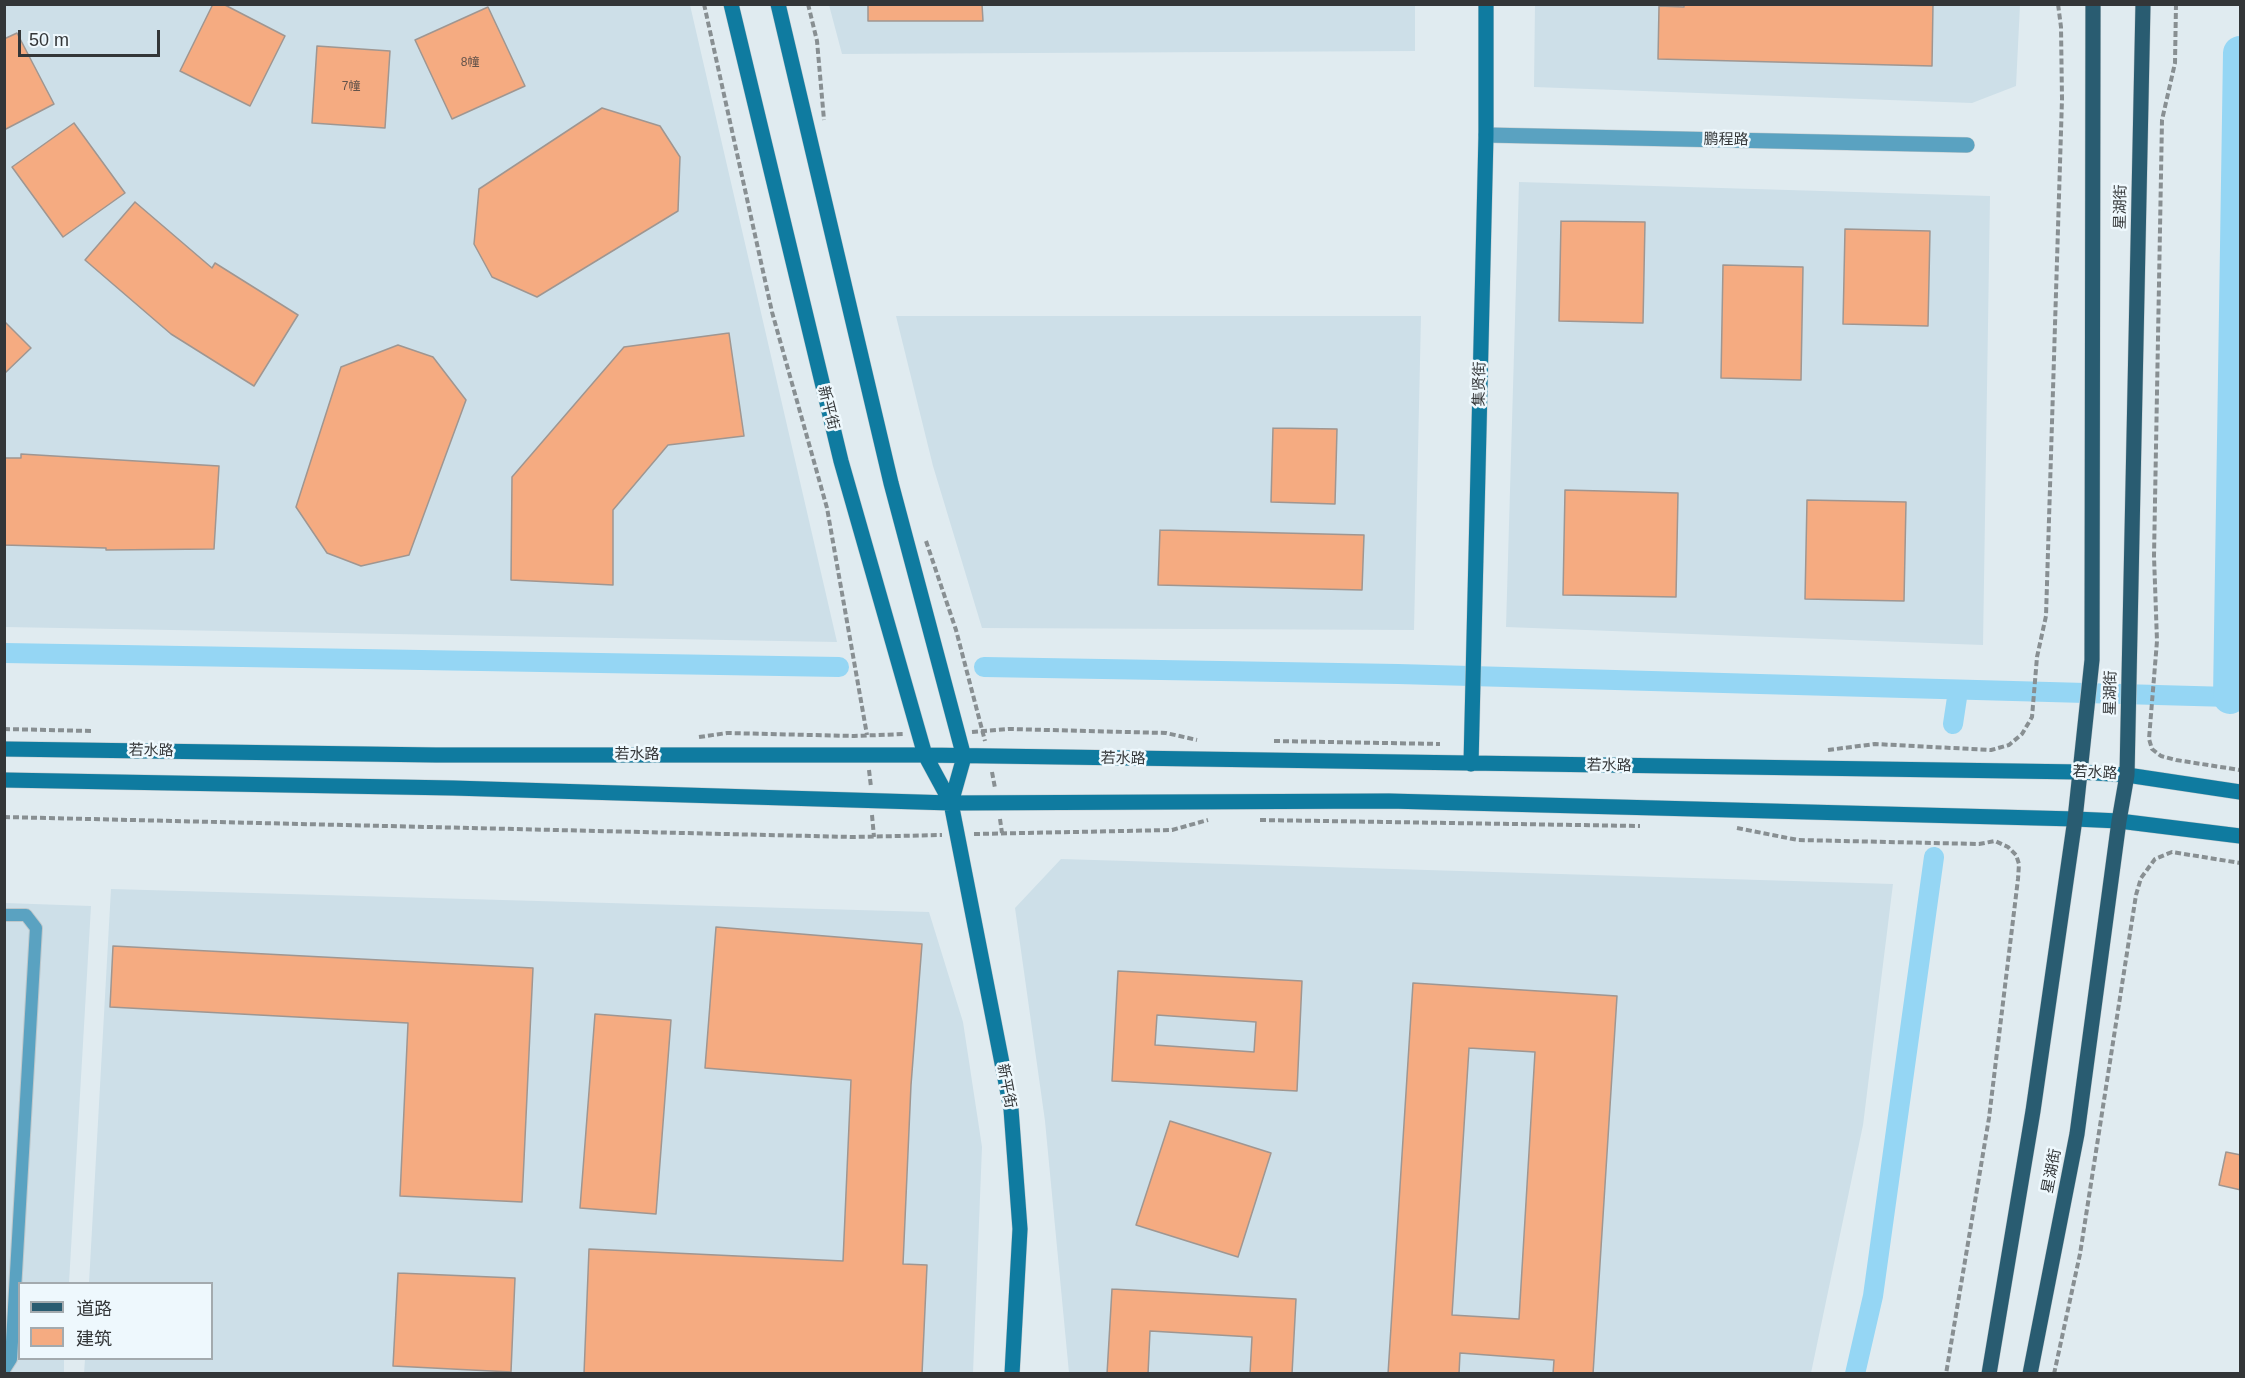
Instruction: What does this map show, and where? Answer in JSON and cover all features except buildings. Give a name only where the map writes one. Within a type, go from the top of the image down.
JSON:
[{"type":"main road","name":"新平街","points":[[731,4],[841,461],[925,755],[951,803],[1011,1109],[1020,1229],[1012,1374]]},
{"type":"main road","points":[[778,4],[891,483],[964,757]]},
{"type":"main road","name":"集贤街","points":[[1471,764],[1486,135],[1486,4]]},
{"type":"main road","name":"星湖街","points":[[1989,1374],[1997,1339],[2033,1111],[2075,819],[2092,660],[2093,4]]},
{"type":"main road","name":"星湖街","points":[[2030,1374],[2077,1134],[2127,775],[2143,4]]},
{"type":"main road","name":"若水路","points":[[4,749],[436,755],[925,755],[990,758],[2080,772],[2127,775],[2241,792]]},
{"type":"main road","name":"新平街","points":[[951,803],[964,757]]},
{"type":"main road","points":[[4,780],[442,788],[951,803],[1389,801],[2075,819],[2241,836]]},
{"type":"street","name":"鹏程路","points":[[1486,135],[1967,145]]},
{"type":"lane","points":[[4,915],[26,915],[36,928],[11,1359],[4,1370]]},
{"type":"path","points":[[704,4],[772,312],[827,508],[867,744]]},
{"type":"path","points":[[808,4],[817,41],[825,128]]},
{"type":"path","points":[[1991,750],[2009,744],[2022,734],[2032,717],[2037,657],[2046,616],[2062,99],[2061,27],[2058,4]]},
{"type":"path","points":[[2176,4],[2175,63],[2162,120],[2154,556],[2157,641],[2149,739],[2152,749],[2161,756],[2241,770]]},
{"type":"path","points":[[924,535],[956,630],[990,758],[1002,833]]},
{"type":"path","points":[[971,732],[1009,729],[1166,733],[1207,741]]},
{"type":"path","points":[[854,735],[913,734]]},
{"type":"path","points":[[1263,741],[1400,742]]},
{"type":"path","points":[[4,817],[853,837],[1172,830],[1210,820]]},
{"type":"path","points":[[1257,820],[1652,827]]},
{"type":"path","points":[[1736,828],[1798,840],[1979,844],[1995,841],[2008,847],[2016,855],[2019,864],[2018,879],[1989,1118],[1946,1374]]},
{"type":"path","points":[[2054,1374],[2080,1254],[2136,895],[2141,878],[2155,859],[2172,852],[2241,863]]},
{"type":"shaded area","points":[[5,5],[690,5],[837,642],[5,627]]},
{"type":"shaded area","points":[[829,5],[1415,5],[1415,51],[842,54]]},
{"type":"shaded area","points":[[1535,5],[2020,5],[2016,86],[1972,103],[1534,87]]},
{"type":"shaded area","points":[[1519,182],[1990,196],[1983,645],[1506,627]]},
{"type":"shaded area","points":[[896,316],[1421,316],[1414,630],[982,628],[933,466]]},
{"type":"shaded area","points":[[1061,859],[1893,884],[1863,1125],[1811,1373],[1069,1373],[1045,1121],[1015,908]]},
{"type":"shaded area","points":[[111,889],[929,912],[963,1022],[982,1147],[973,1373],[84,1374],[85,1360],[213,1360],[213,1282],[89,1282]]},
{"type":"shaded area","points":[[5,903],[91,906],[69,1282],[18,1282],[18,1360],[64,1360],[64,1373],[5,1374]]},
{"type":"waterway","points":[[2230,697],[2240,53]]},
{"type":"waterway","points":[[4,653],[839,667]]},
{"type":"waterway","points":[[984,667],[1398,674],[2240,699]]},
{"type":"waterway","points":[[1953,724],[1958,691]]},
{"type":"waterway","points":[[1855,1374],[1873,1296],[1934,857]]}]
